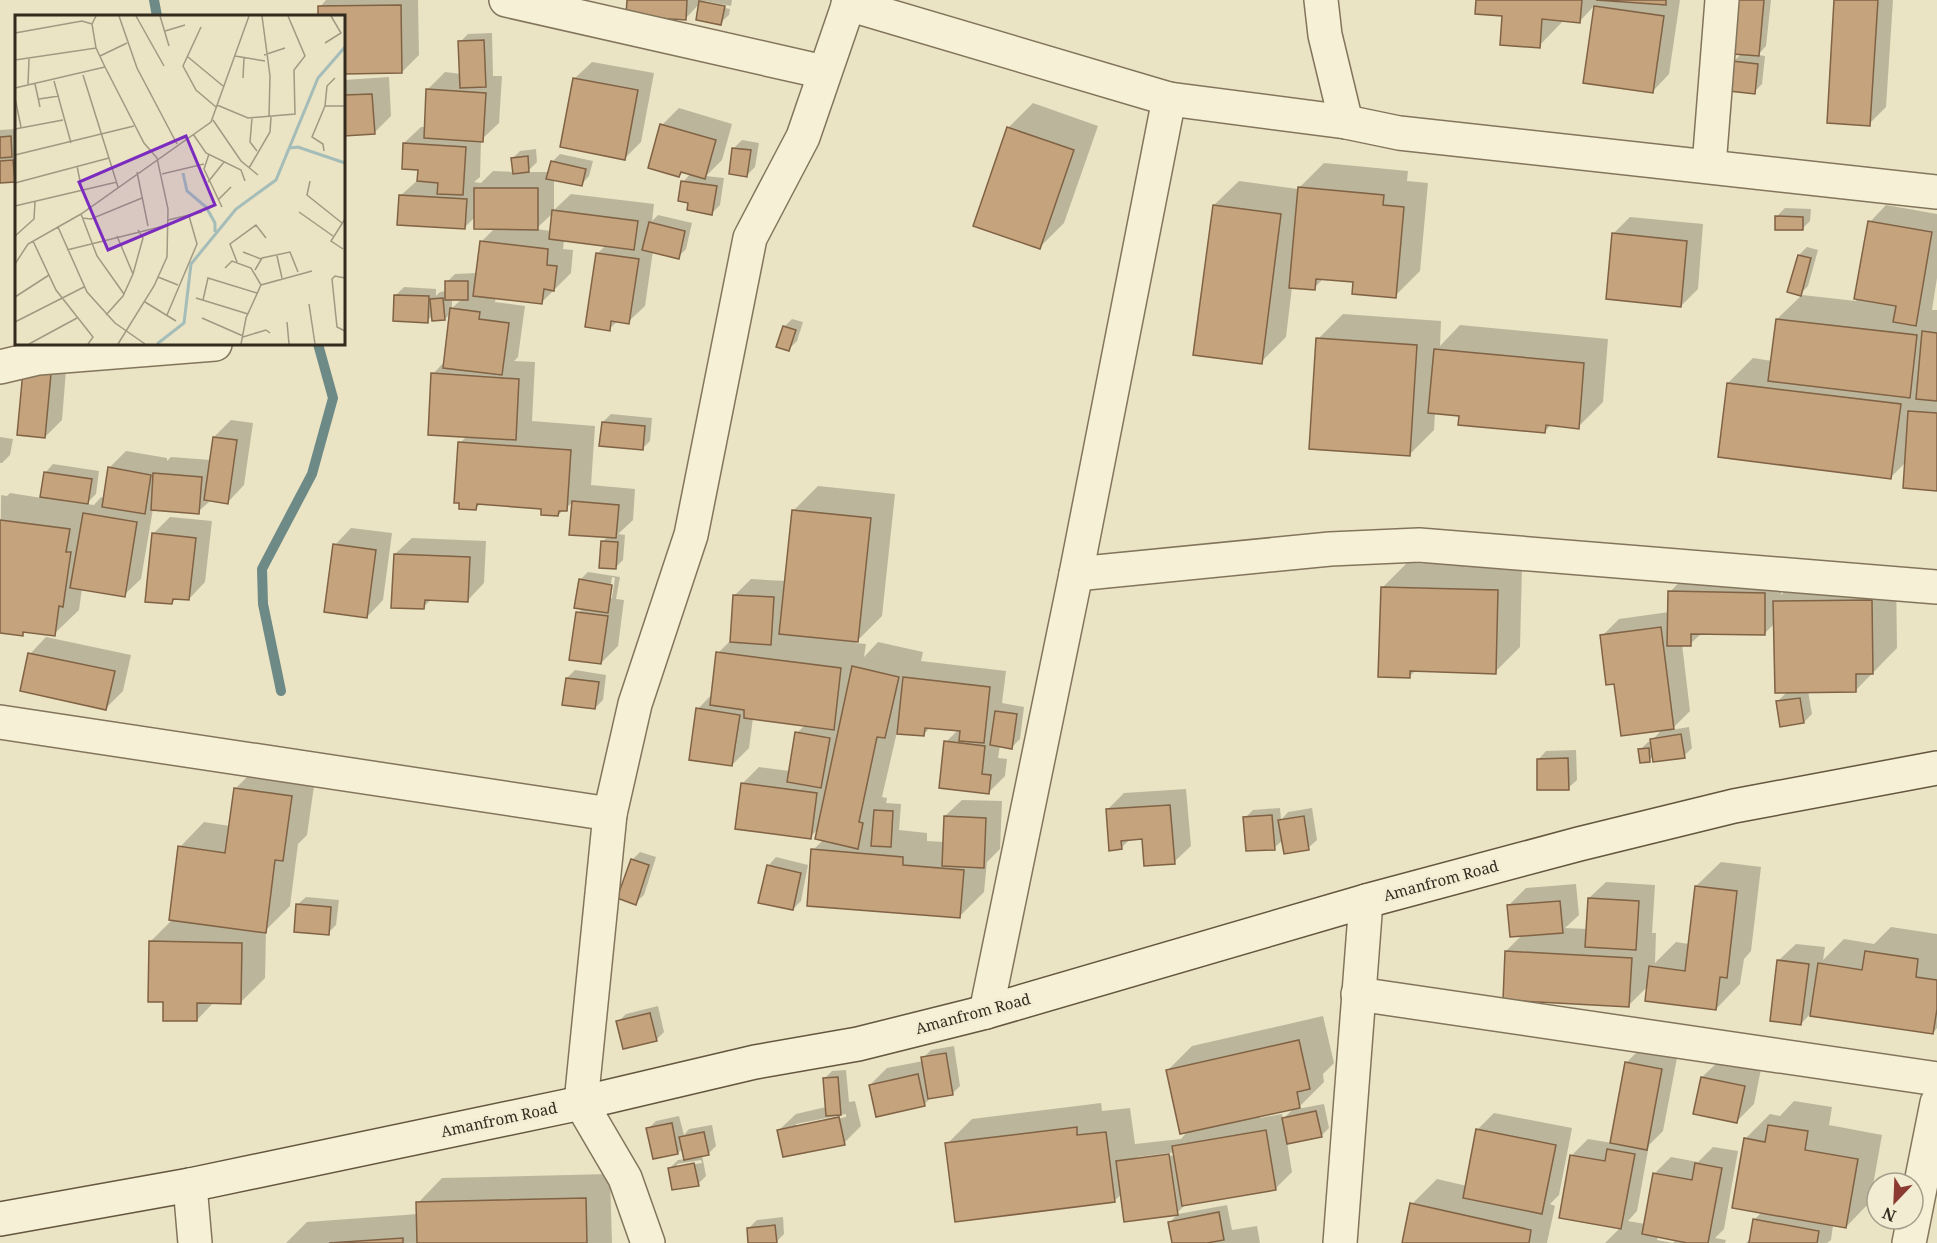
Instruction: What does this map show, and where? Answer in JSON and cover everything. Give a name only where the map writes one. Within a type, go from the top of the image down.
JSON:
[{"type":"street","points":[[506,0],[824,72]]},
{"type":"street","points":[[1321,0],[1324,35],[1346,122]]},
{"type":"street","points":[[1709,166],[1722,0]]},
{"type":"street","points":[[648,1243],[625,1178],[581,1103],[610,814],[635,704],[690,536],[750,238],[803,137],[849,2],[1169,99],[1346,122],[1398,134],[1937,192]]},
{"type":"street","points":[[986,1012],[1076,574],[1169,99]]},
{"type":"street","points":[[0,367],[38,358],[201,345]]},
{"type":"street","points":[[1076,574],[1330,549],[1419,544],[1937,587]]},
{"type":"street","points":[[0,722],[610,814]]},
{"type":"street","name":"Amanfrom Road","points":[[0,1219],[190,1185],[581,1103],[755,1062],[858,1044],[986,1012],[1366,901],[1579,844],[1734,806],[1937,768]]},
{"type":"street","points":[[1340,1243],[1366,901]]},
{"type":"street","points":[[1359,994],[1937,1079]]},
{"type":"street","points":[[1909,1243],[1937,1103]]},
{"type":"street","points":[[190,1185],[195,1243]]},
{"type":"building","points":[[627,0],[687,0],[686,20],[626,16]]},
{"type":"building","points":[[1476,0],[1582,0],[1580,23],[1542,19],[1540,48],[1500,45],[1502,16],[1475,14]]},
{"type":"building","points":[[1596,0],[1666,0],[1666,5]]},
{"type":"building","points":[[1738,0],[1764,0],[1759,56],[1733,54]]},
{"type":"building","points":[[1834,0],[1878,0],[1870,126],[1827,123]]},
{"type":"building","points":[[699,1],[725,6],[721,25],[696,20]]},
{"type":"building","points":[[401,5],[402,73],[345,74],[345,15],[318,15],[318,6]]},
{"type":"building","points":[[1594,6],[1664,16],[1653,93],[1583,83]]},
{"type":"building","points":[[484,40],[486,87],[460,88],[458,41]]},
{"type":"building","points":[[1732,61],[1758,64],[1755,94],[1729,91]]},
{"type":"building","points":[[573,78],[638,90],[625,160],[560,147]]},
{"type":"building","points":[[426,89],[486,93],[483,142],[424,138]]},
{"type":"building","points":[[372,94],[375,134],[345,136],[345,95]]},
{"type":"building","points":[[660,124],[716,140],[705,179],[681,172],[679,177],[648,168]]},
{"type":"building","points":[[1007,127],[1074,150],[1040,249],[973,226]]},
{"type":"building","points":[[11,136],[12,157],[0,158],[0,137]]},
{"type":"building","points":[[403,143],[466,147],[463,195],[437,194],[438,183],[417,181],[418,170],[402,169]]},
{"type":"building","points":[[732,148],[751,150],[747,177],[729,174]]},
{"type":"building","points":[[528,156],[529,172],[513,174],[511,158]]},
{"type":"building","points":[[13,160],[15,182],[0,183],[0,161]]},
{"type":"building","points":[[551,161],[586,169],[582,186],[546,179]]},
{"type":"building","points":[[681,181],[717,186],[712,215],[687,210],[688,203],[678,201]]},
{"type":"building","points":[[1298,187],[1384,195],[1383,205],[1404,207],[1396,298],[1352,294],[1353,282],[1316,279],[1315,290],[1289,288]]},
{"type":"building","points":[[474,188],[538,188],[538,230],[474,229]]},
{"type":"building","points":[[399,195],[467,199],[465,229],[397,225]]},
{"type":"building","points":[[1213,205],[1281,214],[1262,364],[1193,355]]},
{"type":"building","points":[[552,210],[638,221],[634,250],[549,239]]},
{"type":"building","points":[[1775,216],[1803,217],[1803,230],[1775,230]]},
{"type":"building","points":[[1868,221],[1932,232],[1916,326],[1893,322],[1896,306],[1854,299]]},
{"type":"building","points":[[649,222],[685,231],[679,259],[642,250]]},
{"type":"building","points":[[1612,233],[1687,241],[1681,307],[1606,299]]},
{"type":"building","points":[[480,241],[548,249],[547,265],[557,266],[554,291],[544,289],[542,304],[473,296]]},
{"type":"building","points":[[596,253],[639,259],[629,324],[611,321],[610,331],[585,327]]},
{"type":"building","points":[[1798,255],[1811,258],[1801,296],[1787,292]]},
{"type":"building","points":[[445,281],[468,281],[468,300],[445,300]]},
{"type":"building","points":[[394,295],[429,296],[428,323],[393,321]]},
{"type":"building","points":[[443,298],[445,320],[432,321],[430,299]]},
{"type":"building","points":[[450,308],[480,312],[479,319],[509,323],[502,375],[443,368]]},
{"type":"building","points":[[1776,319],[1917,335],[1910,398],[1768,381]]},
{"type":"building","points":[[783,326],[796,330],[789,351],[776,347]]},
{"type":"building","points":[[1922,331],[1937,333],[1937,401],[1916,399]]},
{"type":"building","points":[[1316,338],[1417,345],[1410,456],[1309,449]]},
{"type":"building","points":[[1434,349],[1584,363],[1579,429],[1546,425],[1545,433],[1458,425],[1459,416],[1428,413]]},
{"type":"building","points":[[23,371],[51,374],[45,438],[17,435]]},
{"type":"building","points":[[431,373],[519,379],[516,440],[428,435]]},
{"type":"building","points":[[1727,383],[1901,404],[1891,479],[1718,457]]},
{"type":"building","points":[[1908,411],[1937,413],[1937,491],[1903,488]]},
{"type":"building","points":[[602,422],[645,426],[643,450],[599,446]]},
{"type":"building","points":[[213,437],[237,440],[228,504],[204,500]]},
{"type":"building","points":[[458,442],[571,450],[567,511],[559,511],[558,516],[541,515],[541,509],[477,504],[476,510],[459,509],[459,503],[454,503]]},
{"type":"building","points":[[108,467],[151,475],[145,514],[102,507]]},
{"type":"building","points":[[44,472],[92,479],[88,504],[40,497]]},
{"type":"building","points":[[153,473],[202,477],[199,514],[151,510]]},
{"type":"building","points":[[572,501],[619,505],[616,538],[569,535]]},
{"type":"building","points":[[792,510],[871,518],[858,642],[779,634]]},
{"type":"building","points":[[83,513],[137,522],[125,597],[70,588]]},
{"type":"building","points":[[0,520],[70,529],[66,552],[71,552],[63,607],[59,606],[55,636],[23,632],[23,636],[0,633]]},
{"type":"building","points":[[152,533],[196,538],[189,600],[173,599],[172,604],[145,602]]},
{"type":"building","points":[[601,541],[618,542],[616,569],[599,568]]},
{"type":"building","points":[[333,544],[376,550],[367,618],[324,612]]},
{"type":"building","points":[[394,554],[470,557],[468,602],[425,600],[424,609],[391,608]]},
{"type":"building","points":[[579,579],[612,585],[608,613],[574,608]]},
{"type":"building","points":[[1381,587],[1498,590],[1496,674],[1410,671],[1410,678],[1378,677]]},
{"type":"building","points":[[1668,591],[1765,593],[1765,635],[1691,634],[1691,646],[1667,646]]},
{"type":"building","points":[[733,595],[774,597],[771,645],[730,642]]},
{"type":"building","points":[[1872,600],[1873,674],[1856,674],[1856,692],[1775,693],[1773,601]]},
{"type":"building","points":[[576,612],[608,616],[601,664],[569,660]]},
{"type":"building","points":[[1661,627],[1674,729],[1621,736],[1614,684],[1606,685],[1600,635]]},
{"type":"building","points":[[716,652],[841,668],[834,730],[744,718],[744,710],[710,705]]},
{"type":"building","points":[[28,653],[115,671],[106,710],[20,691]]},
{"type":"building","points":[[852,666],[899,677],[885,738],[877,737],[859,822],[863,823],[858,849],[815,839]]},
{"type":"building","points":[[903,677],[990,687],[984,743],[959,741],[960,731],[925,728],[924,736],[897,734]]},
{"type":"building","points":[[566,678],[599,682],[595,709],[562,705]]},
{"type":"building","points":[[1800,698],[1804,723],[1780,727],[1776,701]]},
{"type":"building","points":[[696,708],[740,715],[732,766],[689,760]]},
{"type":"building","points":[[995,711],[1017,714],[1012,749],[990,745]]},
{"type":"building","points":[[795,732],[830,738],[821,788],[787,782]]},
{"type":"building","points":[[1681,734],[1685,758],[1653,762],[1650,739]]},
{"type":"building","points":[[944,741],[985,746],[982,774],[991,775],[989,794],[939,788]]},
{"type":"building","points":[[1649,748],[1650,762],[1640,763],[1638,749]]},
{"type":"building","points":[[1568,758],[1569,790],[1537,790],[1537,759]]},
{"type":"building","points":[[741,783],[817,793],[811,839],[735,829]]},
{"type":"building","points":[[234,788],[292,796],[283,861],[275,860],[266,933],[169,920],[178,846],[225,853]]},
{"type":"building","points":[[1170,805],[1175,864],[1144,866],[1142,839],[1121,841],[1122,849],[1109,851],[1106,809]]},
{"type":"building","points":[[874,810],[893,811],[891,847],[871,846]]},
{"type":"building","points":[[1272,815],[1275,850],[1246,851],[1243,817]]},
{"type":"building","points":[[944,816],[986,818],[984,868],[942,866]]},
{"type":"building","points":[[1304,816],[1309,850],[1284,854],[1278,820]]},
{"type":"building","points":[[811,849],[903,857],[903,865],[964,870],[960,918],[807,906]]},
{"type":"building","points":[[631,859],[649,865],[636,905],[617,898]]},
{"type":"building","points":[[767,865],[801,873],[793,910],[758,903]]},
{"type":"building","points":[[1695,886],[1737,891],[1727,978],[1720,977],[1716,1010],[1645,1001],[1649,966],[1685,971]]},
{"type":"building","points":[[1588,898],[1639,901],[1636,950],[1585,947]]},
{"type":"building","points":[[1560,901],[1563,933],[1510,937],[1507,905]]},
{"type":"building","points":[[296,904],[331,907],[329,935],[294,932]]},
{"type":"building","points":[[149,941],[242,943],[241,1004],[197,1003],[197,1021],[163,1021],[163,1002],[148,1002]]},
{"type":"building","points":[[1505,951],[1632,958],[1629,1007],[1503,1000]]},
{"type":"building","points":[[1865,951],[1918,959],[1916,977],[1937,980],[1937,1009],[1933,1034],[1810,1016],[1818,963],[1862,970]]},
{"type":"building","points":[[1777,960],[1809,964],[1801,1025],[1770,1021]]},
{"type":"building","points":[[650,1013],[657,1041],[623,1049],[616,1021]]},
{"type":"building","points":[[1299,1040],[1310,1089],[1297,1092],[1300,1108],[1180,1134],[1166,1070]]},
{"type":"building","points":[[946,1053],[953,1095],[928,1099],[921,1057]]},
{"type":"building","points":[[1625,1062],[1662,1069],[1647,1150],[1610,1143]]},
{"type":"building","points":[[918,1074],[925,1106],[876,1117],[869,1085]]},
{"type":"building","points":[[838,1077],[841,1115],[826,1116],[823,1078]]},
{"type":"building","points":[[1701,1077],[1745,1086],[1737,1123],[1693,1114]]},
{"type":"building","points":[[1316,1111],[1322,1137],[1287,1144],[1282,1118]]},
{"type":"building","points":[[839,1117],[845,1145],[783,1157],[777,1130]]},
{"type":"building","points":[[672,1123],[678,1154],[653,1159],[646,1128]]},
{"type":"building","points":[[1768,1125],[1808,1131],[1805,1150],[1858,1159],[1846,1228],[1732,1208],[1744,1138],[1765,1142]]},
{"type":"building","points":[[1077,1127],[1077,1135],[1106,1132],[1115,1202],[955,1222],[945,1143]]},
{"type":"building","points":[[1476,1129],[1556,1145],[1542,1214],[1463,1198]]},
{"type":"building","points":[[1266,1130],[1276,1190],[1182,1206],[1172,1146]]},
{"type":"building","points":[[704,1132],[709,1155],[684,1160],[679,1137]]},
{"type":"building","points":[[1607,1149],[1635,1154],[1621,1229],[1559,1218],[1570,1155],[1605,1161]]},
{"type":"building","points":[[1169,1154],[1178,1215],[1124,1222],[1116,1161]]},
{"type":"building","points":[[694,1163],[699,1186],[672,1190],[668,1168]]},
{"type":"building","points":[[1695,1163],[1722,1168],[1708,1243],[1687,1243],[1642,1234],[1653,1173],[1692,1180]]},
{"type":"building","points":[[586,1198],[587,1243],[417,1243],[416,1202]]},
{"type":"building","points":[[1410,1203],[1531,1230],[1529,1243],[1402,1243]]},
{"type":"building","points":[[1219,1212],[1224,1240],[1207,1243],[1172,1243],[1168,1222]]},
{"type":"building","points":[[1753,1219],[1819,1231],[1817,1243],[1749,1243]]},
{"type":"building","points":[[775,1225],[777,1243],[748,1243],[747,1228]]},
{"type":"building","points":[[403,1238],[403,1243],[329,1243]]},
{"type":"waterway","points":[[154,0],[157,15]]},
{"type":"waterway","points":[[281,691],[263,604],[262,569],[312,474],[333,398],[318,345]]}]
